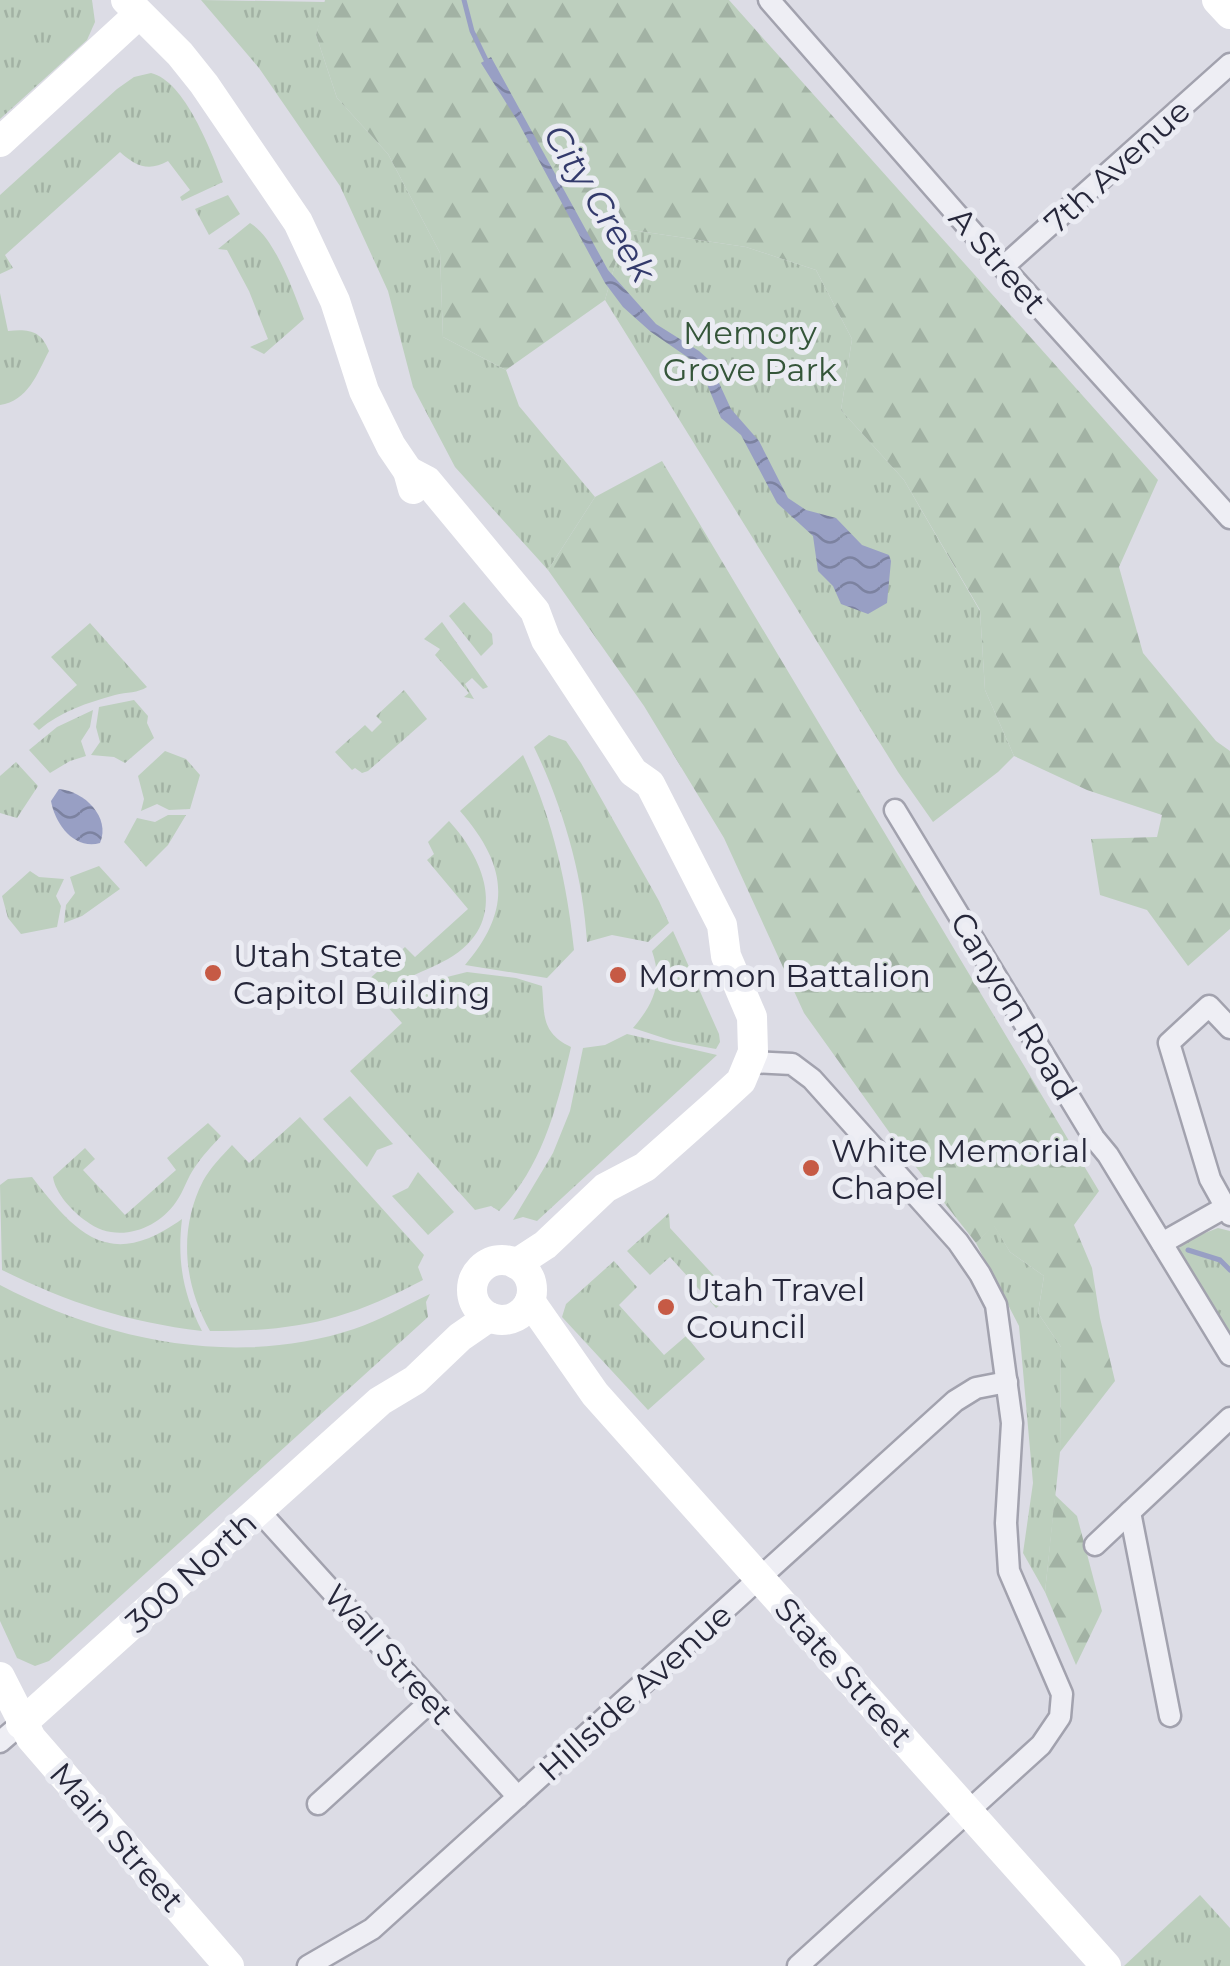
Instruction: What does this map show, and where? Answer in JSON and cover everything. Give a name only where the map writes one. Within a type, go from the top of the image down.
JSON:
[{"type":"street","points":[[1217,0],[1230,14]]},
{"type":"street","name":"A Street","points":[[779,4],[1003,267],[1230,517]]},
{"type":"street","points":[[0,142],[137,5],[194,71],[282,194],[325,275],[370,405],[408,471],[414,493],[522,622],[546,640],[633,772],[636,794],[706,933],[726,956],[754,1026],[750,1062],[792,1064],[805,1072],[958,1242],[996,1305],[1012,1442],[1006,1522],[1009,1571],[1060,1685],[1063,1705],[1055,1726],[1041,1745],[798,1966]]},
{"type":"street","name":"7th Avenue","points":[[1003,267],[1230,64]]},
{"type":"street","name":"Canyon Road","points":[[895,810],[1230,1355]]},
{"type":"street","points":[[1162,1243],[1227,1212],[1210,1179],[1169,1043],[1210,1006],[1230,1028]]},
{"type":"street","name":"300 North","points":[[7,1728],[260,1511],[380,1401],[415,1380],[508,1297],[545,1245],[606,1188],[645,1166],[741,1080],[750,1062]]},
{"type":"street","name":"State Street","points":[[508,1297],[1106,1966]]},
{"type":"street","name":"Hillside Avenue","points":[[308,1966],[372,1929],[956,1402],[976,1388],[1007,1382]]},
{"type":"street","points":[[1095,1544],[1230,1418]]},
{"type":"street","name":"Wall Street","points":[[260,1511],[518,1797]]},
{"type":"street","points":[[1130,1512],[1170,1716]]},
{"type":"street","name":"Main Street","points":[[0,1677],[7,1728],[229,1966]]},
{"type":"street","points":[[318,1804],[431,1701]]},
{"type":"green space","points":[[0,0],[92,0],[95,22],[87,40],[0,119]]},
{"type":"green space","points":[[201,0],[326,2],[316,35],[337,98],[388,154],[440,253],[443,337],[506,370],[519,406],[595,497],[548,570],[455,467],[413,387],[388,291],[340,186],[259,68]]},
{"type":"green space","points":[[325,0],[729,0],[1158,480],[1119,567],[1143,653],[1216,741],[1230,751],[1230,929],[1188,966],[1147,910],[1100,895],[1091,839],[1157,837],[1162,815],[1087,790],[1014,756],[985,690],[980,610],[904,480],[841,410],[852,339],[816,270],[746,247],[625,229],[605,300],[506,370],[443,337],[440,253],[388,154],[337,98],[316,35]]},
{"type":"green space","points":[[151,73],[175,89],[186,103],[223,182],[182,201],[180,197],[190,190],[168,161],[142,166],[120,152],[5,255],[13,268],[0,274],[0,195],[117,89],[134,77]]},
{"type":"green space","points":[[228,195],[240,214],[209,235],[195,209]]},
{"type":"green space","points":[[250,223],[268,240],[304,319],[264,354],[250,347],[268,339],[249,291],[227,250],[218,249]]},
{"type":"green space","name":"Memory Grove Park","points":[[625,229],[746,247],[816,270],[852,339],[841,410],[904,480],[980,611],[985,690],[1014,756],[933,822],[898,772],[605,300]]},
{"type":"green space","points":[[0,293],[8,331],[33,332],[49,351],[25,392],[0,405]]},
{"type":"green space","points":[[662,461],[1099,1191],[1074,1225],[1092,1268],[1115,1381],[1060,1452],[1061,1347],[1038,1313],[1044,1276],[1010,1252],[994,1226],[976,1243],[897,1143],[804,1013],[724,838],[644,706],[548,570],[595,497]]},
{"type":"green space","points":[[464,602],[492,634],[493,644],[481,656],[449,616]]},
{"type":"green space","points":[[442,622],[488,687],[483,689],[472,678],[465,684],[474,699],[464,697],[469,693],[435,655],[440,649],[424,639]]},
{"type":"green space","points":[[90,623],[147,687],[75,708],[39,730],[33,724],[77,685],[51,657]]},
{"type":"green space","points":[[404,690],[427,719],[368,771],[352,770],[335,752],[365,725],[372,732],[382,722],[376,716]]},
{"type":"green space","points":[[134,700],[148,716],[154,738],[125,763],[114,757],[91,755],[100,742],[96,727],[99,707]]},
{"type":"green space","points":[[93,710],[90,727],[81,741],[86,756],[50,773],[29,750],[57,727]]},
{"type":"green space","points":[[549,735],[566,741],[581,763],[659,901],[669,923],[648,942],[612,935],[587,942],[570,842],[534,747]]},
{"type":"green space","points":[[165,751],[186,759],[200,775],[190,809],[169,810],[157,804],[141,811],[144,799],[138,776]]},
{"type":"green space","points":[[523,755],[557,850],[574,950],[547,978],[465,965],[491,925],[498,887],[487,850],[460,811]]},
{"type":"green space","points":[[16,762],[38,786],[17,818],[0,813],[0,776]]},
{"type":"green space","points":[[168,815],[186,815],[168,845],[146,867],[124,842],[137,818],[155,822]]},
{"type":"green space","points":[[449,821],[481,873],[486,892],[479,928],[467,945],[448,959],[380,995],[367,981],[405,947],[415,957],[468,909],[427,860],[434,854],[428,842]]},
{"type":"green space","points":[[99,866],[120,889],[82,916],[64,923],[66,905],[75,893],[70,877]]},
{"type":"green space","points":[[30,871],[39,877],[64,879],[56,896],[61,906],[57,927],[21,934],[8,918],[2,896]]},
{"type":"green space","points":[[673,931],[719,1034],[716,1049],[633,1028],[654,992],[657,973],[652,951]]},
{"type":"green space","points":[[467,972],[516,978],[542,986],[549,1028],[571,1047],[554,1113],[537,1155],[499,1211],[491,1206],[475,1210],[350,1071],[402,1023],[386,1005],[423,983]]},
{"type":"green space","points":[[627,1034],[717,1055],[537,1221],[523,1217],[513,1220],[553,1153],[570,1111],[583,1048],[605,1045]]},
{"type":"green space","points":[[350,1096],[393,1144],[377,1150],[367,1167],[323,1119]]},
{"type":"green space","points":[[300,1117],[424,1255],[418,1267],[423,1280],[369,1305],[320,1321],[269,1329],[210,1331],[194,1295],[187,1257],[195,1200],[206,1176],[232,1145],[249,1163]]},
{"type":"green space","points":[[208,1123],[221,1136],[198,1163],[168,1212],[146,1227],[122,1233],[97,1228],[70,1207],[54,1183],[53,1177],[85,1148],[95,1159],[83,1170],[125,1215],[176,1170],[167,1158]]},
{"type":"green space","points":[[418,1172],[454,1212],[428,1235],[392,1196],[408,1188]]},
{"type":"green space","points":[[32,1177],[65,1216],[98,1240],[115,1244],[135,1242],[182,1219],[183,1277],[202,1331],[99,1310],[2,1270],[0,1185],[8,1179]]},
{"type":"green space","points":[[669,1213],[670,1228],[728,1291],[727,1300],[716,1308],[670,1257],[650,1275],[627,1251]]},
{"type":"green space","points":[[994,1225],[1010,1252],[1044,1276],[1038,1313],[1061,1347],[1060,1452],[1045,1592],[1023,1553],[1033,1483],[1019,1326],[976,1243]]},
{"type":"green space","points":[[1218,1228],[1230,1231],[1230,1334],[1179,1249],[1184,1241]]},
{"type":"green space","points":[[614,1261],[637,1287],[619,1305],[664,1355],[686,1336],[705,1359],[648,1410],[562,1317],[566,1304]]},
{"type":"green space","points":[[0,1285],[41,1305],[128,1334],[218,1347],[309,1341],[354,1329],[430,1294],[426,1302],[428,1317],[49,1661],[35,1666],[17,1658],[0,1621]]},
{"type":"green space","points":[[1055,1495],[1077,1516],[1102,1611],[1076,1665],[1045,1592]]},
{"type":"green space","points":[[1200,1895],[1230,1928],[1230,1966],[1124,1966]]},
{"type":"water","points":[[491,57],[608,270],[656,324],[708,359],[731,409],[759,441],[788,498],[806,510],[836,518],[862,545],[889,555],[887,603],[868,614],[841,604],[833,586],[818,571],[813,536],[777,503],[741,435],[721,418],[699,365],[651,332],[623,307],[605,283],[517,120],[481,63]]},
{"type":"water","points":[[59,789],[78,795],[93,807],[102,824],[100,843],[82,843],[61,826],[51,801]]},
{"type":"waterway","name":"City Creek","points":[[464,0],[472,31],[487,62]]},
{"type":"waterway","name":"City Creek","points":[[1188,1250],[1220,1260],[1230,1270]]},
{"type":"place","name":"Utah State Capitol Building","points":[[213,973]]},
{"type":"place","name":"Mormon Battalion","points":[[618,975]]},
{"type":"place","name":"White Memorial Chapel","points":[[811,1168]]},
{"type":"place","name":"Utah Travel Council","points":[[666,1307]]}]
